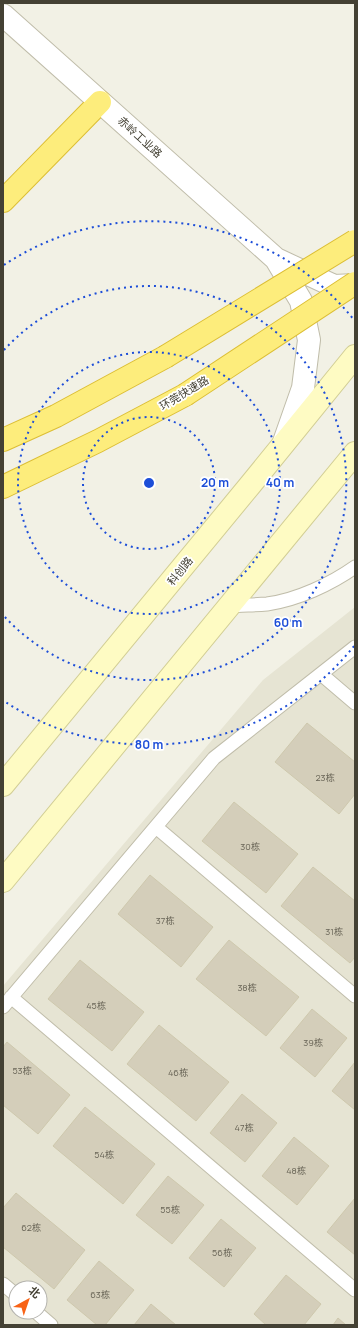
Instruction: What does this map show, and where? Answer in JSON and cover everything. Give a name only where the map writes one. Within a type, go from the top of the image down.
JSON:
[{"type":"highway","points":[[3,201],[100,102]]},
{"type":"highway","points":[[3,440],[56,416],[165,357],[355,241]]},
{"type":"highway","name":"环莞快速路","points":[[3,486],[98,441],[185,394],[355,284]]},
{"type":"main road","name":"科创路","points":[[3,785],[355,356]]},
{"type":"main road","points":[[3,880],[355,453]]},
{"type":"street","name":"赤岭工业路","points":[[3,15],[276,259]]},
{"type":"street","points":[[276,259],[334,286],[355,284]]},
{"type":"street","points":[[276,259],[301,301],[309,340],[303,388],[284,444]]},
{"type":"lane","points":[[229,606],[268,604],[305,594],[340,578],[355,566]]},
{"type":"lane","points":[[355,647],[214,758],[7,1002],[355,1290]]},
{"type":"lane","points":[[320,674],[355,703]]},
{"type":"lane","points":[[156,827],[355,996]]},
{"type":"shaded area","points":[[355,607],[355,1325],[3,1325],[3,986],[263,680]]},
{"type":"building","points":[[307,723],[355,762],[355,794],[339,814],[275,762]]},
{"type":"building","points":[[234,802],[298,854],[266,893],[202,841]]},
{"type":"building","points":[[313,867],[355,901],[355,957],[350,963],[281,906]]},
{"type":"building","points":[[150,875],[213,927],[181,967],[118,914]]},
{"type":"building","points":[[229,940],[299,997],[266,1036],[196,979]]},
{"type":"building","points":[[80,960],[144,1012],[112,1051],[48,999]]},
{"type":"building","points":[[312,1009],[347,1038],[315,1077],[280,1048]]},
{"type":"building","points":[[159,1025],[229,1082],[196,1121],[127,1064]]},
{"type":"building","points":[[7,1042],[70,1095],[38,1134],[3,1105],[3,1047]]},
{"type":"building","points":[[355,1062],[355,1110],[332,1091]]},
{"type":"building","points":[[242,1094],[277,1123],[245,1162],[210,1133]]},
{"type":"building","points":[[85,1107],[155,1164],[123,1204],[53,1146]]},
{"type":"building","points":[[294,1137],[329,1166],[297,1205],[262,1176]]},
{"type":"building","points":[[168,1176],[204,1205],[172,1244],[136,1215]]},
{"type":"building","points":[[16,1193],[85,1250],[54,1289],[48,1284],[48,1280],[43,1280],[3,1247],[3,1208]]},
{"type":"building","points":[[355,1198],[355,1255],[327,1232]]},
{"type":"building","points":[[221,1219],[256,1248],[224,1287],[189,1258]]},
{"type":"building","points":[[99,1261],[134,1290],[105,1325],[97,1325],[67,1300]]},
{"type":"building","points":[[286,1275],[321,1304],[304,1325],[266,1325],[254,1314]]},
{"type":"building","points":[[151,1304],[176,1325],[134,1325]]},
{"type":"building","points":[[338,1318],[346,1325],[333,1325]]}]
